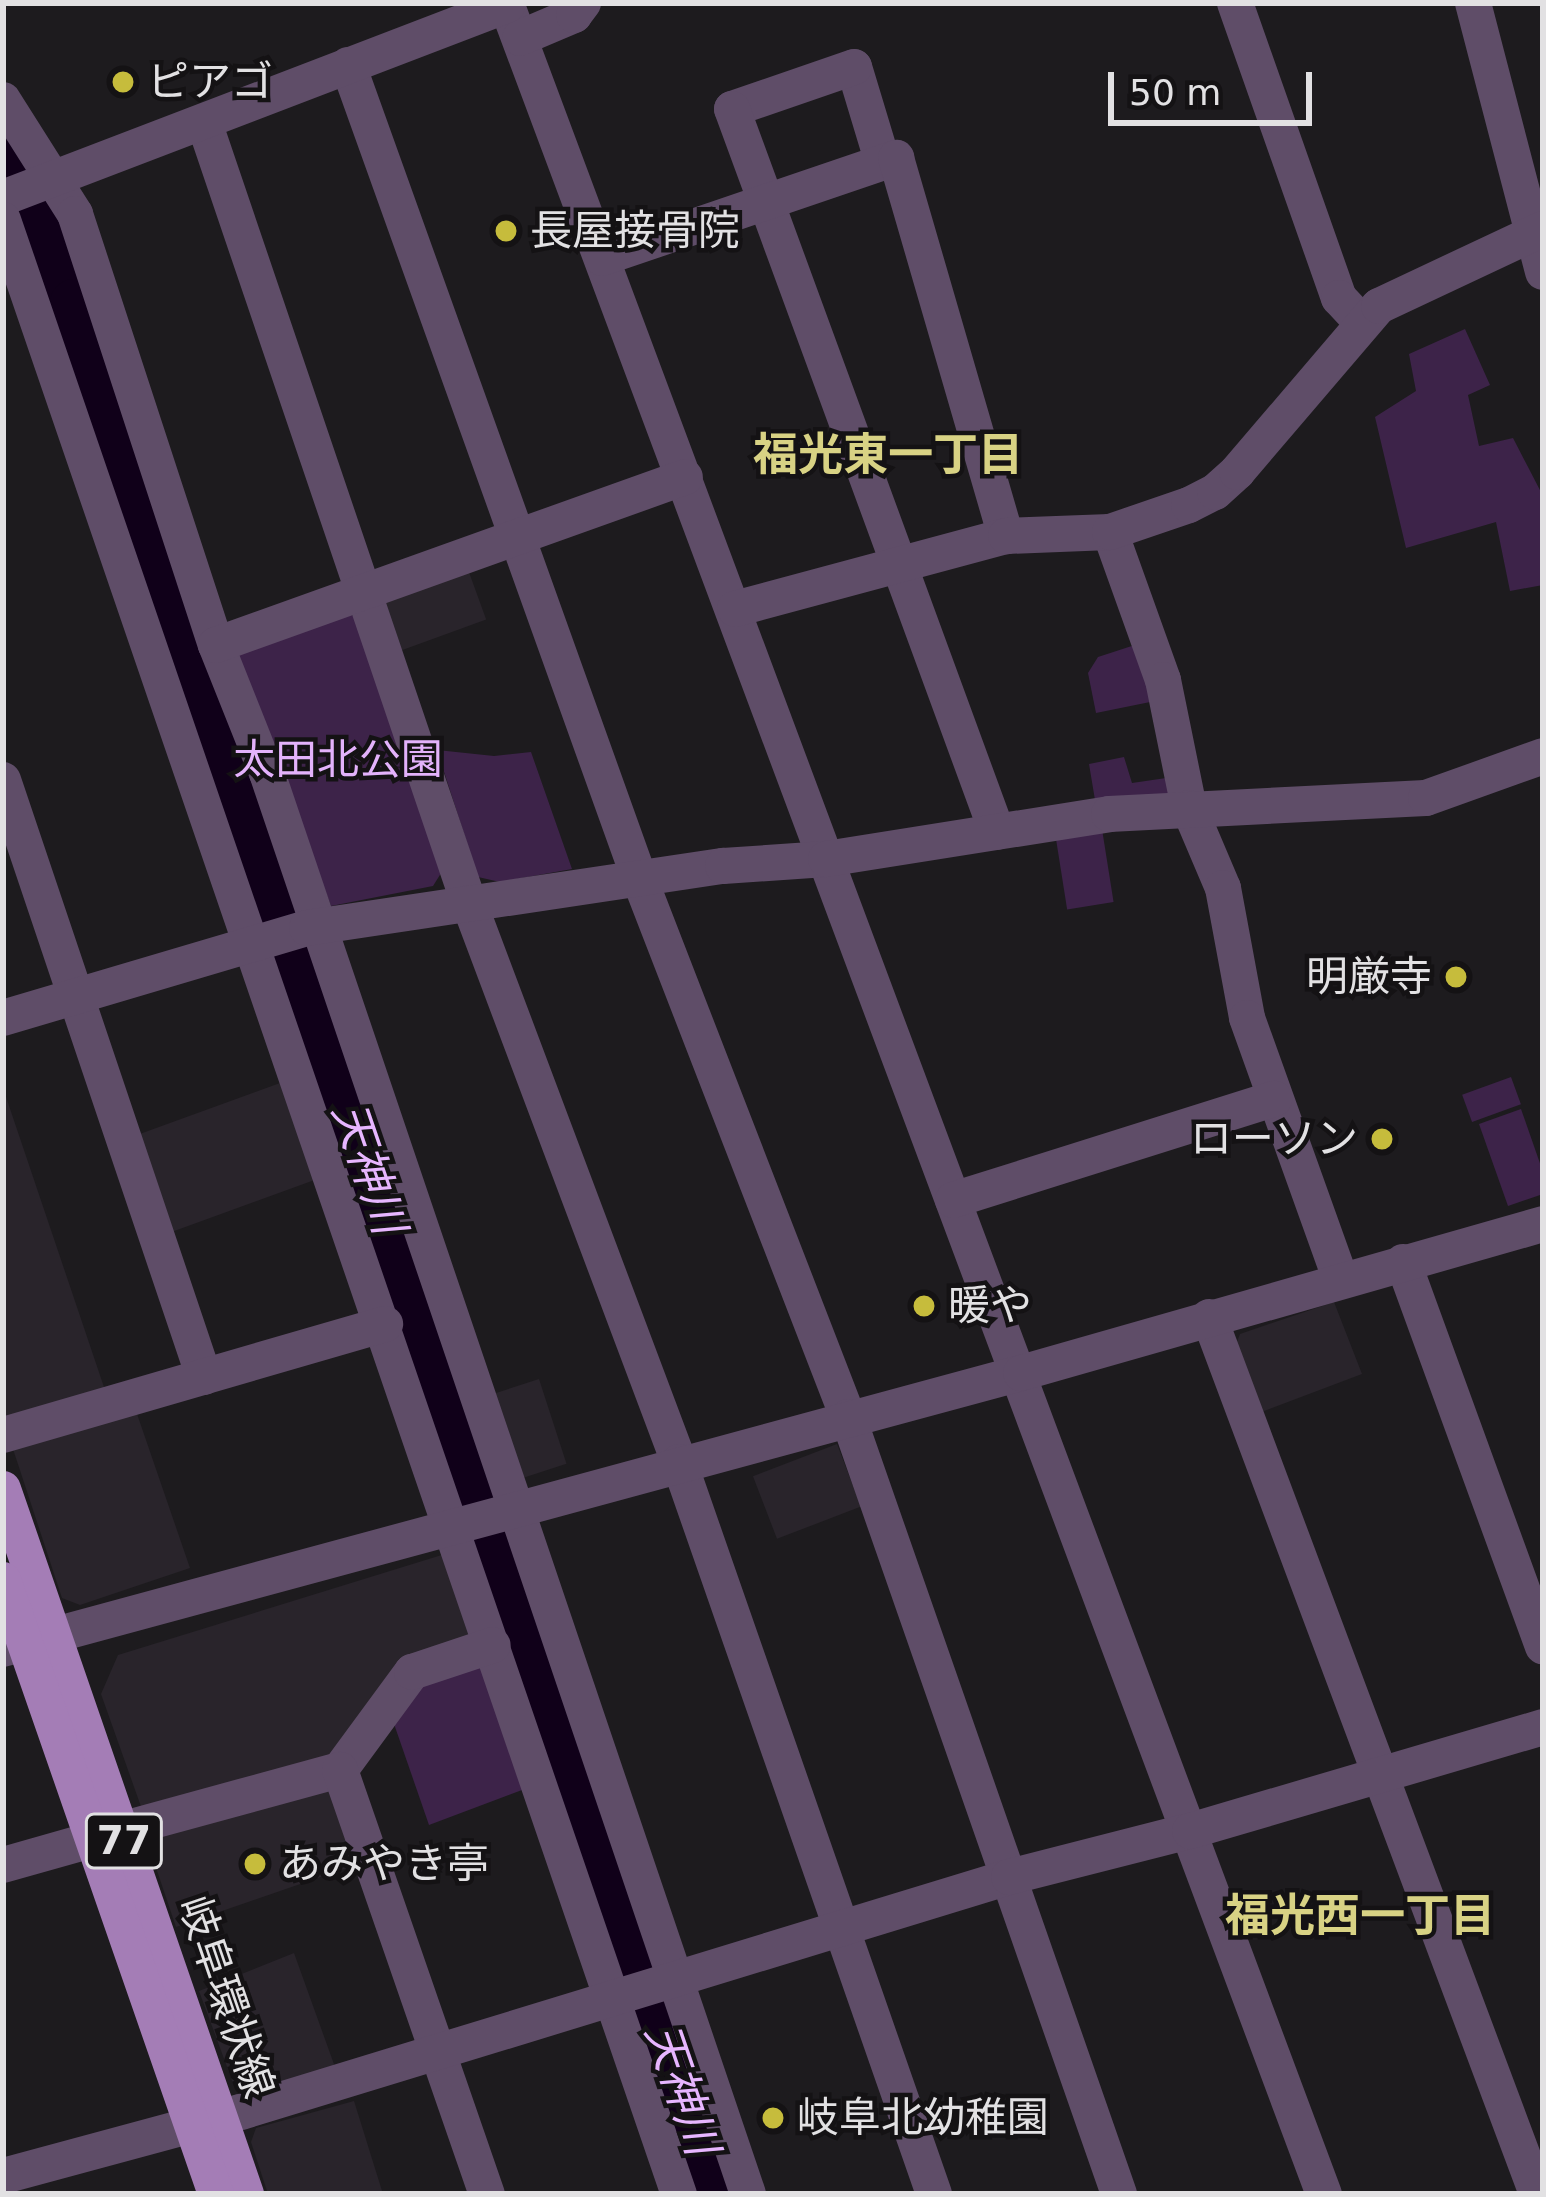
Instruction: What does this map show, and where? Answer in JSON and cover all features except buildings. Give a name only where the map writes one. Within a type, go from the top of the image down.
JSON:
[{"type":"main road","name":"岐阜環状線","points":[[3,1489],[28,1642]]},
{"type":"main road","name":"岐阜環状線","points":[[3,1580],[108,1834],[207,2120],[246,2194]]},
{"type":"main road","name":"岐阜環状線","points":[[207,2120],[216,2194]]},
{"type":"street","points":[[583,3],[574,15],[511,15],[347,65],[205,125],[50,179],[4,206],[618,1999],[679,2194]]},
{"type":"street","points":[[1235,3],[1339,298],[1362,323]]},
{"type":"street","points":[[1472,3],[1543,272]]},
{"type":"street","points":[[511,15],[1324,2194]]},
{"type":"street","points":[[347,65],[640,880],[848,1417],[1119,2194]]},
{"type":"street","points":[[883,163],[854,67],[732,109],[997,832]]},
{"type":"street","points":[[3,100],[75,214],[216,645],[267,773],[312,927],[508,1508],[748,2194]]},
{"type":"street","points":[[205,125],[469,903],[679,1462],[934,2194]]},
{"type":"street","points":[[602,258],[896,158],[1006,536]]},
{"type":"street","points":[[734,608],[1006,536],[1110,532],[1215,492],[1362,323],[1405,290],[1536,232]]},
{"type":"street","points":[[216,645],[685,477]]},
{"type":"street","points":[[1110,532],[1163,680],[1189,808],[1222,888],[1247,1018],[1341,1280]]},
{"type":"street","points":[[3,1018],[312,927],[723,866],[826,859],[1189,808],[1426,798],[1543,756]]},
{"type":"street","points":[[3,780],[204,1377]]},
{"type":"street","points":[[953,1200],[1274,1100]]},
{"type":"street","points":[[28,1642],[508,1508],[1021,1373],[1543,1224]]},
{"type":"street","points":[[1403,1262],[1543,1646]]},
{"type":"street","points":[[1209,1317],[1537,2194]]},
{"type":"street","points":[[3,1435],[385,1324]]},
{"type":"street","points":[[3,1864],[340,1770],[412,1672],[494,1645]]},
{"type":"street","points":[[3,2176],[618,1999],[1010,1877],[1190,1831],[1543,1727]]},
{"type":"street","points":[[340,1770],[487,2194]]},
{"type":"shaded area","points":[[466,564],[486,619],[400,651],[380,595]]},
{"type":"shaded area","points":[[291,1079],[326,1176],[167,1234],[132,1137]]},
{"type":"shaded area","points":[[3,1088],[106,1393],[5,1421],[3,1416]]},
{"type":"shaded area","points":[[1334,1302],[1362,1374],[1259,1413],[1235,1347],[1240,1334]]},
{"type":"shaded area","points":[[539,1379],[567,1464],[510,1482],[483,1397]]},
{"type":"shaded area","points":[[136,1411],[190,1568],[80,1605],[62,1598],[12,1446]]},
{"type":"shaded area","points":[[837,1444],[861,1507],[777,1539],[753,1476]]},
{"type":"shaded area","points":[[445,1554],[470,1616],[470,1644],[328,1764],[144,1815],[101,1694],[118,1655]]},
{"type":"shaded area","points":[[328,1785],[364,1862],[176,1927],[145,1835]]},
{"type":"shaded area","points":[[294,1953],[335,2067],[252,2092],[233,2083],[199,1991]]},
{"type":"shaded area","points":[[354,2101],[383,2194],[268,2194],[251,2142],[256,2128]]},
{"type":"green space","points":[[1465,329],[1490,385],[1468,395],[1479,446],[1513,438],[1543,496],[1543,585],[1510,591],[1496,522],[1406,548],[1375,417],[1416,391],[1409,354]]},
{"type":"green space","name":"太田北公園","points":[[341,611],[359,618],[443,870],[433,886],[331,906],[234,650]]},
{"type":"green space","points":[[1141,643],[1160,700],[1096,713],[1088,673],[1098,657]]},
{"type":"green space","points":[[437,750],[494,756],[531,752],[572,869],[500,882],[478,877]]},
{"type":"green space","points":[[1124,757],[1132,783],[1173,777],[1177,798],[1097,812],[1089,764]]},
{"type":"green space","points":[[1102,829],[1114,902],[1067,909],[1056,836]]},
{"type":"green space","points":[[1511,1077],[1521,1104],[1472,1122],[1462,1095]]},
{"type":"green space","points":[[1521,1109],[1543,1172],[1543,1194],[1508,1206],[1479,1124]]},
{"type":"green space","points":[[476,1661],[489,1674],[530,1787],[429,1825],[393,1721],[418,1681]]},
{"type":"waterway","name":"天神川","points":[[3,149],[74,303],[718,2194]]},
{"type":"place","name":"ピアゴ","points":[[123,82]]},
{"type":"place","name":"長屋接骨院","points":[[506,231]]},
{"type":"place","name":"明厳寺","points":[[1456,977]]},
{"type":"place","name":"ローソン","points":[[1382,1139]]},
{"type":"place","name":"暖や","points":[[924,1306]]},
{"type":"place","name":"あみやき亭","points":[[255,1864]]},
{"type":"place","name":"岐阜北幼稚園","points":[[773,2118]]},
{"type":"district","name":"福光東一丁目","points":[[888,455]]},
{"type":"district","name":"福光西一丁目","points":[[1360,1916]]}]
